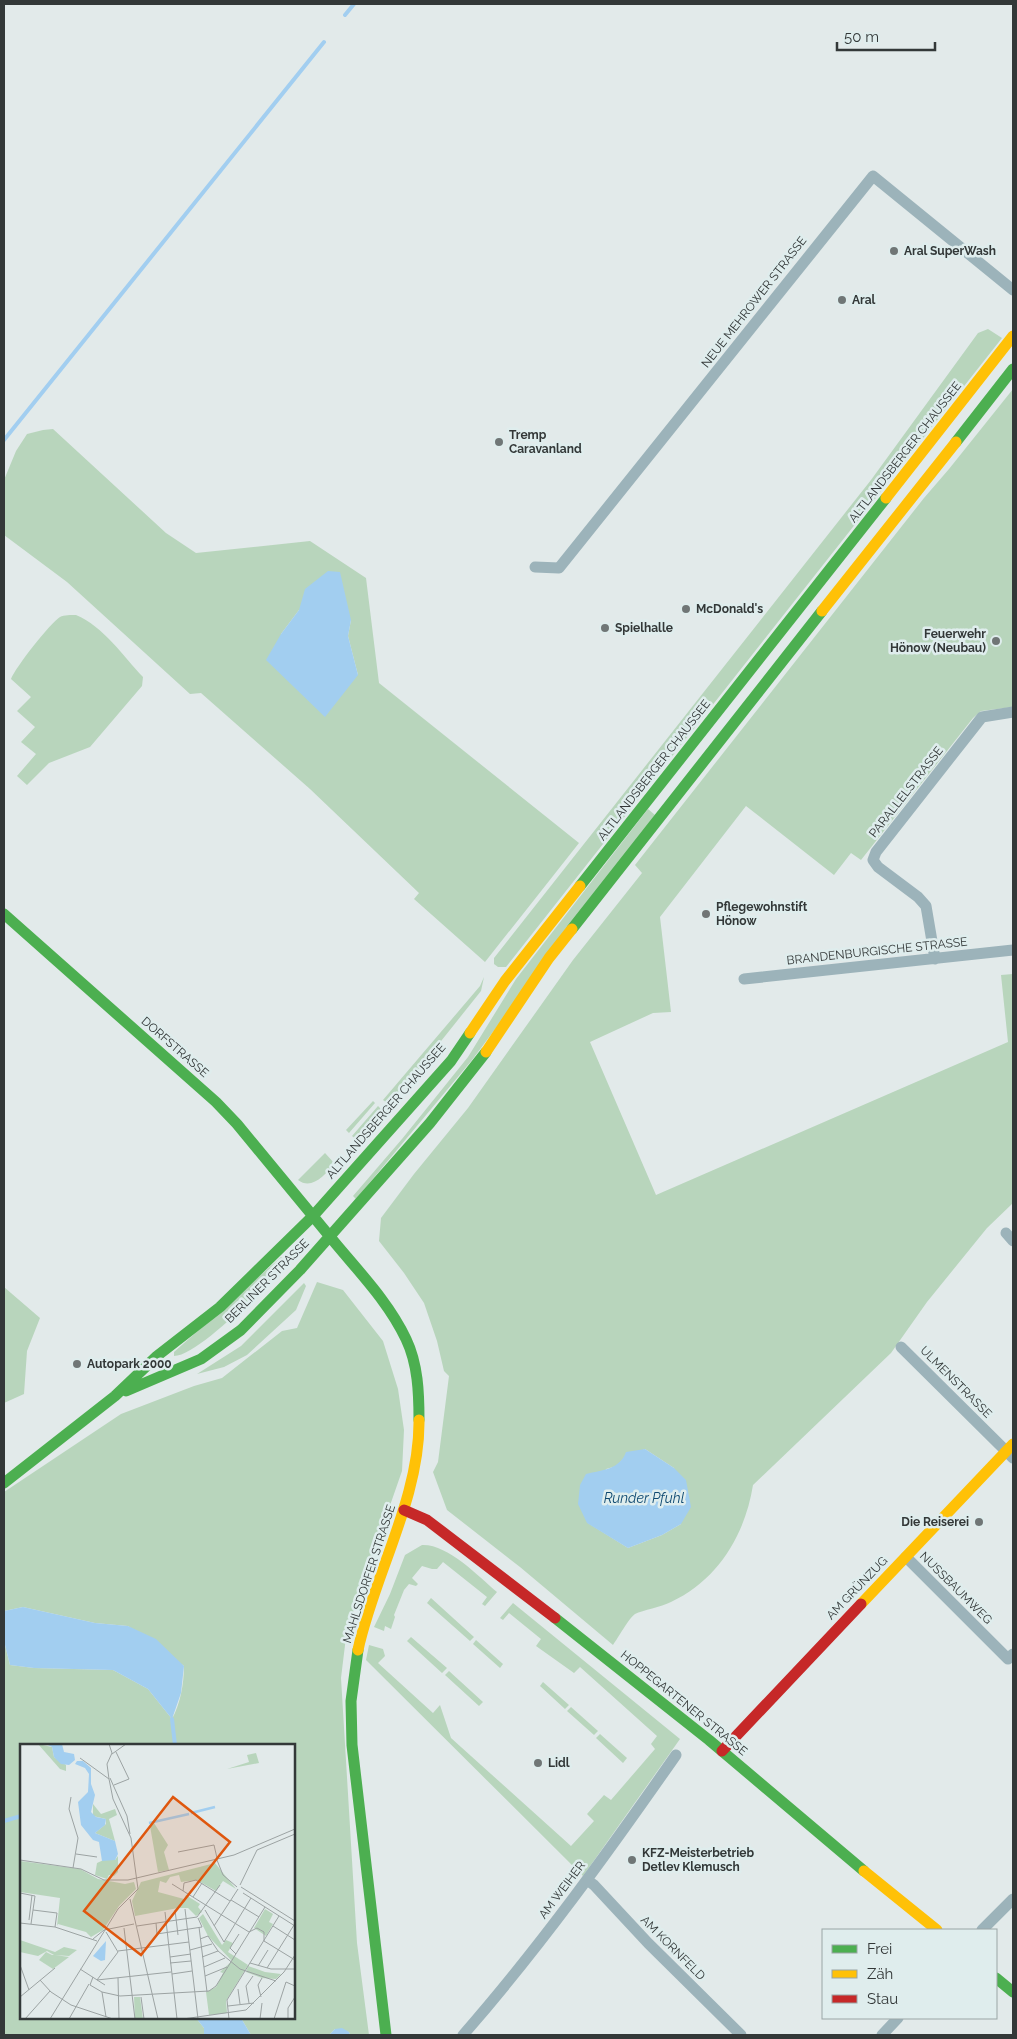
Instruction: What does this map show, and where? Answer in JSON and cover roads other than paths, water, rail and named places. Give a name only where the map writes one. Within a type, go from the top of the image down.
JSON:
[{"type":"main road","name":"ALTLANDSBERGER CHAUSSEE","points":[[312,1216],[451,1061],[505,981],[1013,336]]},
{"type":"main road","points":[[330,1237],[430,1123],[487,1051],[550,958],[1013,370]]},
{"type":"main road","name":"DORFSTRASSE","points":[[4,914],[216,1102],[237,1124],[330,1237]]},
{"type":"main road","name":"BERLINER STRASSE","points":[[4,1483],[116,1396],[157,1356],[220,1307],[312,1216]]},
{"type":"main road","name":"BERLINER STRASSE","points":[[116,1396],[201,1359],[241,1330],[330,1237]]},
{"type":"main road","name":"MAHLSDORFER STRASSE","points":[[330,1237],[403,1329],[412,1354],[420,1392],[417,1448],[404,1510],[362,1634],[355,1665],[351,1705],[356,1769],[386,2035]]},
{"type":"main road","name":"AM GRÜNZUG","points":[[722,1751],[906,1557],[1011,1451]]},
{"type":"main road","name":"HOPPEGARTENER STRASSE","points":[[404,1510],[427,1520],[513,1584],[722,1751],[809,1826],[937,1929]]},
{"type":"main road","points":[[997,1979],[1013,1992]]},
{"type":"street","name":"NEUE MEHROWER STRASSE","points":[[536,567],[559,568],[873,176],[1013,290]]},
{"type":"street","name":"PARALLELSTRASSE","points":[[935,959],[926,906],[918,897],[878,867],[873,860],[876,852],[982,717],[1013,712]]},
{"type":"street","name":"BRANDENBURGISCHE STRASSE","points":[[744,980],[1013,950]]},
{"type":"street","name":"ULMENSTRASSE","points":[[901,1347],[1011,1451]]},
{"type":"street","name":"NUSSBAUMWEG","points":[[906,1557],[1011,1657]]},
{"type":"street","name":"AM WEIHER","points":[[463,2035],[511,1979],[587,1880],[676,1755]]},
{"type":"street","name":"AM KORNFELD","points":[[587,1880],[741,2035]]},
{"type":"street","points":[[983,1929],[1013,1899]]},
{"type":"street","points":[[882,2035],[897,2019]]},
{"type":"water","points":[[328,571],[340,572],[351,620],[348,636],[358,675],[325,717],[266,660],[281,634],[299,610],[305,589]]},
{"type":"water","name":"Runder Pfuhl","points":[[645,1449],[674,1468],[686,1480],[691,1507],[681,1524],[662,1535],[628,1548],[587,1523],[578,1504],[580,1485],[586,1474],[610,1468],[620,1462],[626,1452]]},
{"type":"water","points":[[23,1607],[95,1623],[128,1626],[156,1639],[184,1666],[181,1693],[172,1719],[148,1689],[113,1670],[34,1668],[10,1665],[4,1641],[4,1611]]},
{"type":"water","points":[[197,2019],[242,2019],[251,2035],[204,2035],[204,2028]]},
{"type":"water","points":[[342,2028],[349,2032],[350,2035],[329,2035],[335,2029]]},
{"type":"waterway","points":[[345,15],[354,4]]},
{"type":"waterway","points":[[4,440],[324,42]]},
{"type":"waterway","points":[[172,1719],[175,1744]]},
{"type":"waterway","points":[[4,1821],[20,1816]]},
{"type":"place","name":"Aral SuperWash","points":[[894,251]]},
{"type":"place","name":"Aral","points":[[842,300]]},
{"type":"place","name":"Tremp Caravanland","points":[[499,442]]},
{"type":"place","name":"McDonald's","points":[[686,609]]},
{"type":"place","name":"Spielhalle","points":[[605,628]]},
{"type":"place","name":"Feuerwehr Hönow (Neubau)","points":[[996,641]]},
{"type":"place","name":"Pflegewohnstift Hönow","points":[[706,914]]},
{"type":"place","name":"Autopark 2000","points":[[77,1364]]},
{"type":"place","name":"Die Reiserei","points":[[979,1522]]},
{"type":"place","name":"Lidl","points":[[538,1763]]},
{"type":"place","name":"KFZ-Meisterbetrieb Detlev Klemusch","points":[[632,1860]]}]
